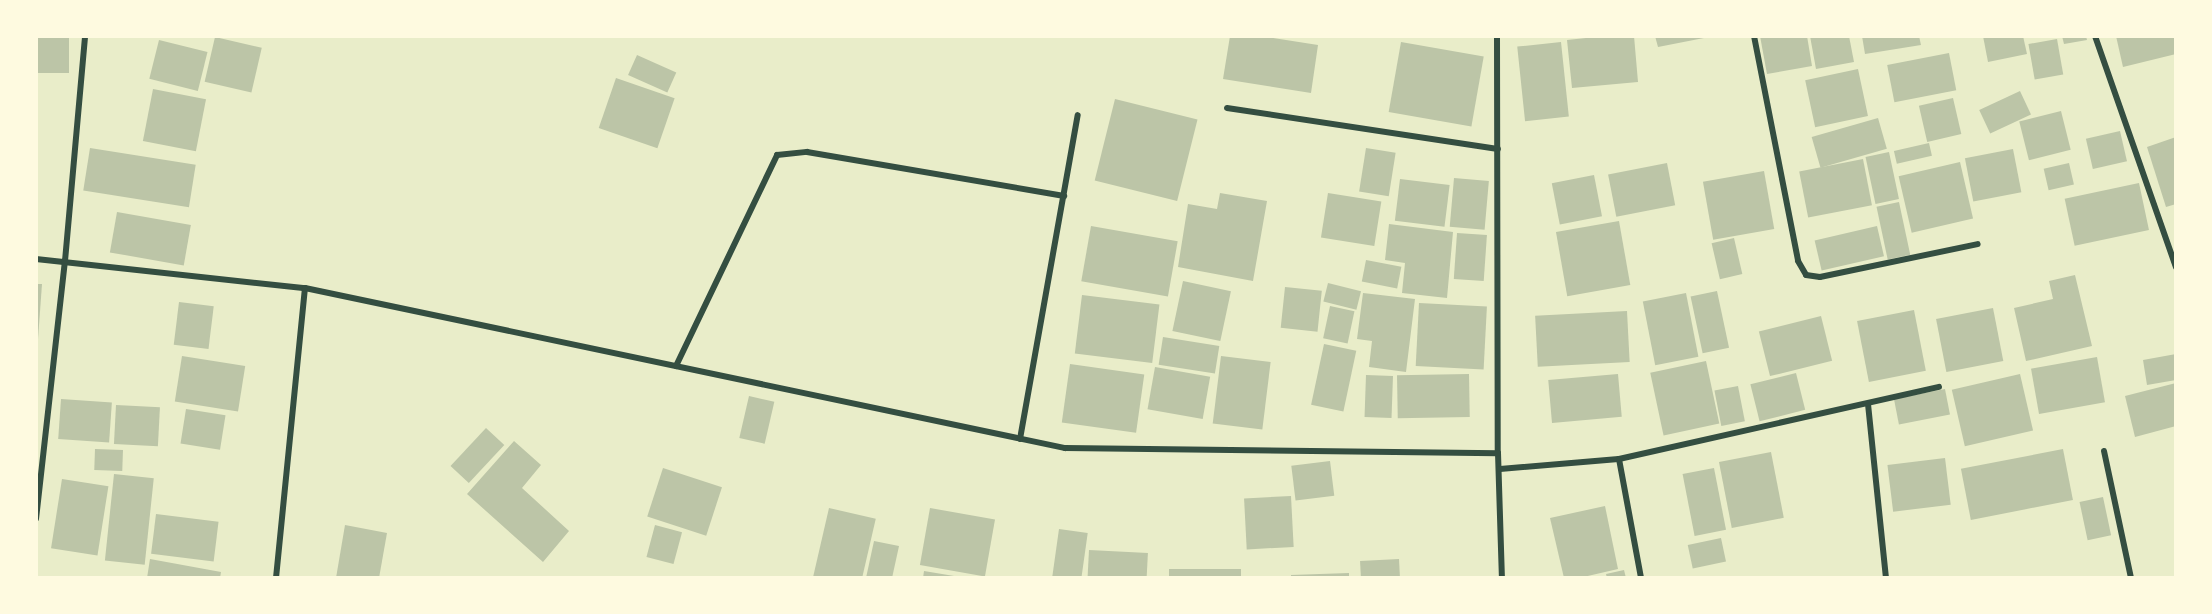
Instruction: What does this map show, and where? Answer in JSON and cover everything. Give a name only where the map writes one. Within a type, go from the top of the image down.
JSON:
[{"type":"street","points":[[36,519],[65,261],[85,36]]},
{"type":"street","points":[[1497,36],[1498,453],[1502,578]]},
{"type":"street","points":[[1754,36],[1798,261],[1806,275],[1820,277],[1978,244]]},
{"type":"street","points":[[2095,36],[2176,267]]},
{"type":"street","points":[[1227,108],[1498,150]]},
{"type":"street","points":[[1020,439],[1078,115]]},
{"type":"street","points":[[676,366],[777,155],[807,152],[1064,196]]},
{"type":"street","points":[[36,259],[305,288],[1065,448],[1498,453]]},
{"type":"street","points":[[276,578],[305,288]]},
{"type":"street","points":[[1500,469],[1619,459],[1940,387]]},
{"type":"street","points":[[1868,404],[1886,578]]},
{"type":"street","points":[[2103,451],[2131,578]]},
{"type":"street","points":[[1619,459],[1641,578]]},
{"type":"building","points":[[36,36],[69,36],[69,73],[36,73]]},
{"type":"building","points":[[1230,36],[1261,36],[1318,45],[1311,93],[1223,79]]},
{"type":"building","points":[[1634,36],[1638,82],[1572,88],[1567,40]]},
{"type":"building","points":[[1655,36],[1709,36],[1709,37],[1658,47]]},
{"type":"building","points":[[1760,36],[1807,36],[1812,66],[1767,74]]},
{"type":"building","points":[[1810,36],[1849,36],[1854,62],[1816,69]]},
{"type":"building","points":[[1862,36],[1919,36],[1921,45],[1865,54]]},
{"type":"building","points":[[1983,36],[2023,36],[2027,54],[1988,62]]},
{"type":"building","points":[[2062,36],[2086,36],[2087,40],[2064,44]]},
{"type":"building","points":[[2116,36],[2176,36],[2176,54],[2123,67]]},
{"type":"building","points":[[215,37],[262,48],[251,93],[205,82]]},
{"type":"building","points":[[2057,39],[2063,74],[2035,79],[2028,44]]},
{"type":"building","points":[[159,40],[208,52],[198,91],[149,79]]},
{"type":"building","points":[[1401,42],[1484,57],[1471,127],[1389,112]]},
{"type":"building","points":[[1561,42],[1569,117],[1525,121],[1517,47]]},
{"type":"building","points":[[1949,53],[1956,90],[1894,102],[1887,65]]},
{"type":"building","points":[[637,55],[676,72],[667,93],[628,75]]},
{"type":"building","points":[[1858,69],[1868,116],[1815,127],[1805,80]]},
{"type":"building","points":[[616,78],[675,98],[657,148],[599,128]]},
{"type":"building","points":[[153,89],[206,99],[196,151],[143,141]]},
{"type":"building","points":[[2020,91],[2031,115],[1990,134],[1979,110]]},
{"type":"building","points":[[1953,98],[1961,134],[1927,142],[1919,106]]},
{"type":"building","points":[[1115,99],[1197,120],[1177,201],[1095,181]]},
{"type":"building","points":[[2061,111],[2071,150],[2029,160],[2019,121]]},
{"type":"building","points":[[1878,118],[1887,149],[1820,168],[1812,137]]},
{"type":"building","points":[[2120,131],[2127,161],[2093,169],[2086,139]]},
{"type":"building","points":[[2176,137],[2176,204],[2166,207],[2147,147]]},
{"type":"building","points":[[1929,143],[1932,156],[1897,164],[1894,151]]},
{"type":"building","points":[[90,148],[196,165],[189,207],[83,190]]},
{"type":"building","points":[[1366,148],[1396,153],[1389,196],[1359,191]]},
{"type":"building","points":[[2013,149],[2021,192],[1973,202],[1965,158]]},
{"type":"building","points":[[1889,152],[1899,199],[1876,204],[1866,157]]},
{"type":"building","points":[[1863,159],[1872,205],[1808,218],[1799,171]]},
{"type":"building","points":[[1960,162],[1973,219],[1912,233],[1899,176]]},
{"type":"building","points":[[1667,163],[1675,205],[1616,217],[1608,174]]},
{"type":"building","points":[[2069,163],[2074,184],[2049,190],[2044,169]]},
{"type":"building","points":[[1764,171],[1774,229],[1713,240],[1703,182]]},
{"type":"building","points":[[1594,175],[1602,216],[1560,224],[1552,183]]},
{"type":"building","points":[[1454,178],[1489,181],[1485,230],[1450,227]]},
{"type":"building","points":[[1400,179],[1450,185],[1445,227],[1395,221]]},
{"type":"building","points":[[2139,183],[2149,230],[2075,246],[2065,199]]},
{"type":"building","points":[[1220,193],[1267,201],[1253,281],[1178,267],[1188,204],[1217,209]]},
{"type":"building","points":[[1328,193],[1381,201],[1374,246],[1321,237]]},
{"type":"building","points":[[1899,202],[1910,255],[1888,260],[1877,207]]},
{"type":"building","points":[[117,212],[191,225],[184,265],[110,252]]},
{"type":"building","points":[[1619,221],[1630,285],[1567,296],[1556,232]]},
{"type":"building","points":[[1389,224],[1453,232],[1447,298],[1402,293],[1405,263],[1385,260]]},
{"type":"building","points":[[1091,226],[1178,241],[1168,296],[1081,281]]},
{"type":"building","points":[[1877,226],[1884,256],[1822,271],[1815,240]]},
{"type":"building","points":[[1457,233],[1487,235],[1484,281],[1454,279]]},
{"type":"building","points":[[1734,238],[1742,274],[1720,279],[1712,243]]},
{"type":"building","points":[[1366,260],[1401,267],[1397,288],[1362,282]]},
{"type":"building","points":[[2075,275],[2092,346],[2026,361],[2014,308],[2053,299],[2049,281]]},
{"type":"building","points":[[1183,281],[1231,291],[1220,341],[1172,331]]},
{"type":"building","points":[[1328,283],[1361,291],[1356,310],[1323,301]]},
{"type":"building","points":[[36,284],[42,284],[38,339],[36,339]]},
{"type":"building","points":[[1285,287],[1322,291],[1318,332],[1281,328]]},
{"type":"building","points":[[1717,291],[1729,348],[1703,353],[1691,297]]},
{"type":"building","points":[[1363,293],[1415,299],[1406,372],[1369,367],[1372,341],[1357,339]]},
{"type":"building","points":[[1686,293],[1698,357],[1655,365],[1643,301]]},
{"type":"building","points":[[1082,295],[1159,305],[1152,363],[1075,354]]},
{"type":"building","points":[[179,302],[214,306],[208,349],[174,345]]},
{"type":"building","points":[[1419,303],[1487,307],[1484,369],[1416,366]]},
{"type":"building","points":[[1330,306],[1354,311],[1348,343],[1323,338]]},
{"type":"building","points":[[1993,308],[2003,361],[1946,372],[1936,319]]},
{"type":"building","points":[[1914,310],[1926,371],[1869,382],[1857,321]]},
{"type":"building","points":[[1627,311],[1630,362],[1538,367],[1535,316]]},
{"type":"building","points":[[1821,316],[1832,361],[1770,376],[1759,331]]},
{"type":"building","points":[[1163,337],[1219,346],[1215,374],[1159,365]]},
{"type":"building","points":[[1324,344],[1356,351],[1343,412],[1311,405]]},
{"type":"building","points":[[2176,354],[2176,380],[2147,385],[2143,360]]},
{"type":"building","points":[[182,356],[245,366],[238,411],[175,401]]},
{"type":"building","points":[[1221,356],[1271,362],[1262,430],[1213,423]]},
{"type":"building","points":[[2097,357],[2105,402],[2039,414],[2031,369]]},
{"type":"building","points":[[1706,361],[1719,424],[1664,435],[1650,373]]},
{"type":"building","points":[[1070,364],[1144,374],[1136,433],[1062,422]]},
{"type":"building","points":[[1155,367],[1210,377],[1203,419],[1148,409]]},
{"type":"building","points":[[1796,373],[1805,410],[1760,421],[1750,384]]},
{"type":"building","points":[[1469,374],[1470,417],[1398,418],[1397,375]]},
{"type":"building","points":[[1618,374],[1622,417],[1552,423],[1548,380]]},
{"type":"building","points":[[2020,374],[2033,431],[1965,446],[1952,390]]},
{"type":"building","points":[[1366,375],[1393,376],[1392,418],[1365,417]]},
{"type":"building","points":[[2176,383],[2176,426],[2135,437],[2125,396]]},
{"type":"building","points":[[1738,386],[1745,421],[1721,426],[1714,391]]},
{"type":"building","points":[[1945,389],[1950,415],[1899,424],[1894,399]]},
{"type":"building","points":[[749,396],[774,402],[765,444],[739,438]]},
{"type":"building","points":[[61,399],[112,403],[109,442],[58,439]]},
{"type":"building","points":[[116,405],[160,407],[158,446],[114,444]]},
{"type":"building","points":[[186,409],[226,415],[220,450],[181,444]]},
{"type":"building","points":[[486,428],[504,445],[469,483],[451,466]]},
{"type":"building","points":[[514,441],[541,465],[522,488],[569,531],[543,562],[467,494]]},
{"type":"building","points":[[95,449],[123,450],[122,471],[94,470]]},
{"type":"building","points":[[2063,449],[2073,500],[1971,520],[1961,469]]},
{"type":"building","points":[[1771,452],[1784,518],[1732,528],[1719,462]]},
{"type":"building","points":[[1945,458],[1951,505],[1893,512],[1887,465]]},
{"type":"building","points":[[1330,461],[1334,496],[1296,500],[1291,466]]},
{"type":"building","points":[[663,468],[722,487],[706,536],[647,517]]},
{"type":"building","points":[[1714,468],[1726,530],[1695,536],[1683,474]]},
{"type":"building","points":[[114,474],[154,478],[145,565],[105,561]]},
{"type":"building","points":[[62,479],[108,486],[97,555],[51,548]]},
{"type":"building","points":[[1291,496],[1294,547],[1247,549],[1244,498]]},
{"type":"building","points":[[2103,497],[2111,535],[2088,540],[2080,502]]},
{"type":"building","points":[[1605,506],[1618,569],[1579,578],[1564,578],[1550,518]]},
{"type":"building","points":[[829,508],[876,519],[862,578],[813,576]]},
{"type":"building","points":[[930,508],[995,519],[985,577],[920,565]]},
{"type":"building","points":[[156,514],[219,522],[214,561],[151,554]]},
{"type":"building","points":[[345,525],[387,533],[379,578],[336,578]]},
{"type":"building","points":[[655,525],[682,532],[674,564],[646,557]]},
{"type":"building","points":[[1059,529],[1088,533],[1081,578],[1052,578]]},
{"type":"building","points":[[1721,538],[1726,561],[1693,569],[1688,545]]},
{"type":"building","points":[[874,541],[899,546],[892,578],[866,578]]},
{"type":"building","points":[[1089,550],[1148,553],[1147,578],[1088,578]]},
{"type":"building","points":[[150,559],[221,572],[220,578],[147,578]]},
{"type":"building","points":[[1399,559],[1400,578],[1361,578],[1360,561]]},
{"type":"building","points":[[1169,569],[1241,569],[1241,578],[1169,578]]},
{"type":"building","points":[[1624,570],[1626,578],[1607,578],[1606,574]]},
{"type":"building","points":[[924,571],[960,577],[960,578],[923,578]]},
{"type":"building","points":[[1349,573],[1349,578],[1291,578],[1291,575]]}]
